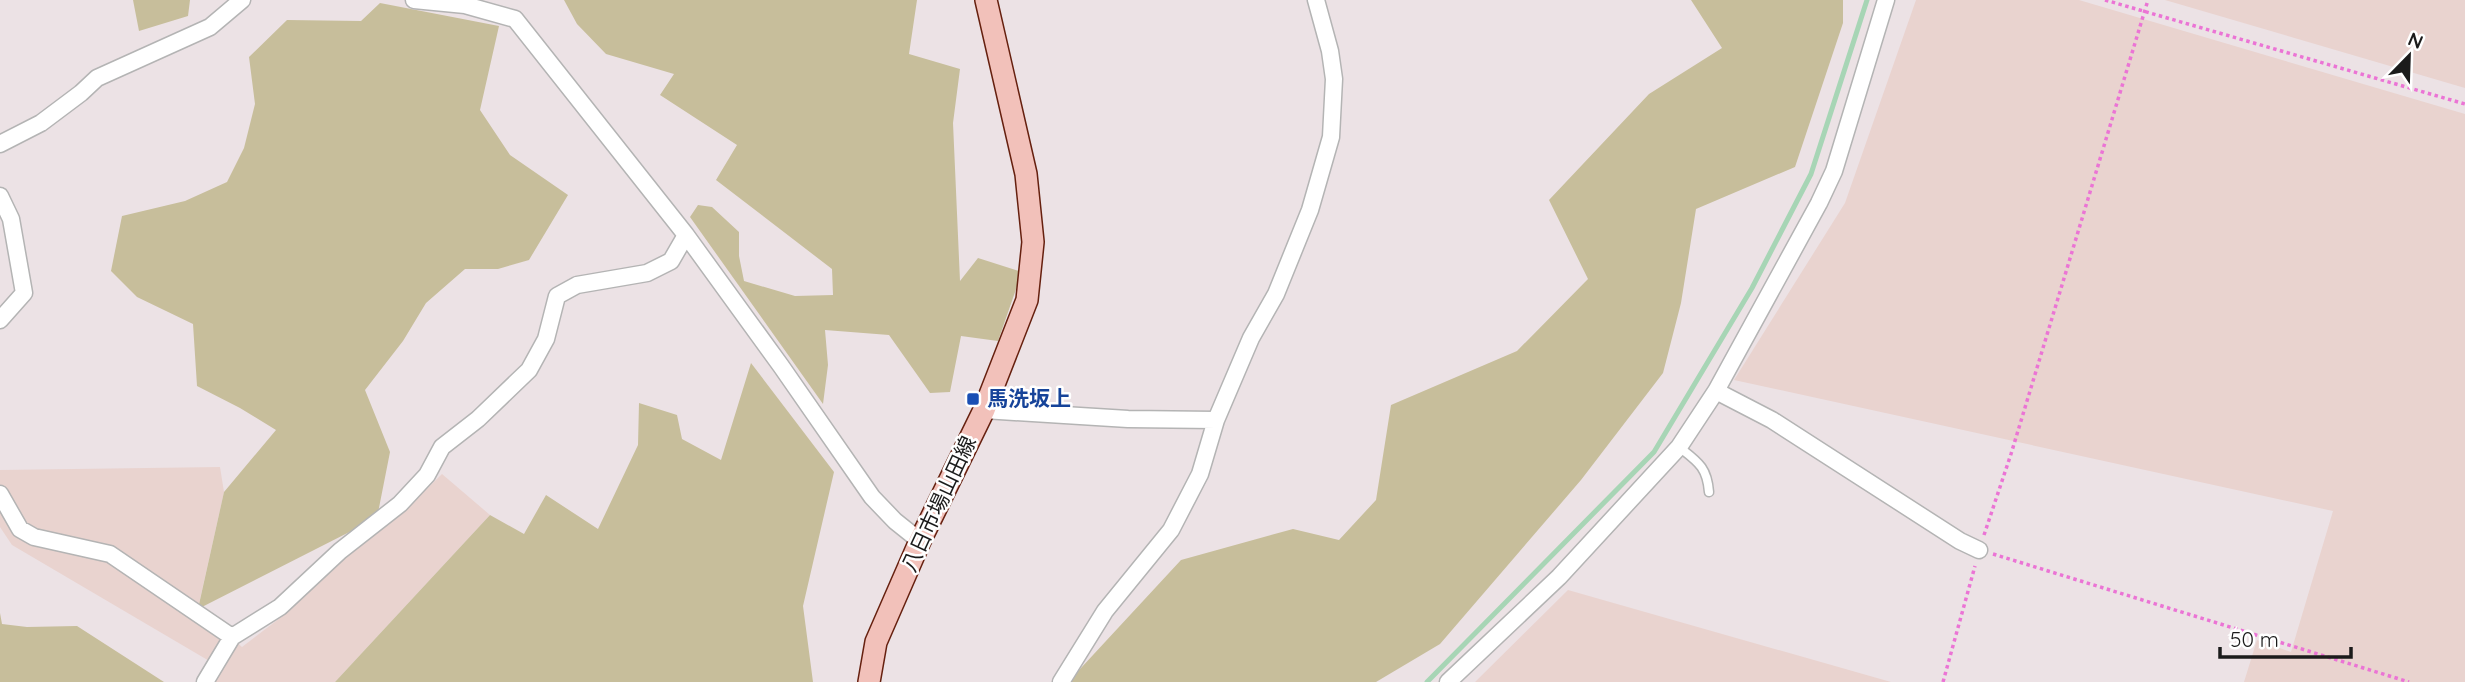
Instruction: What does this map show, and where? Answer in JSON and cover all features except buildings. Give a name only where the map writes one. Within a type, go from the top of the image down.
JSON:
[{"type":"main road","name":"八日市場山田線","points":[[869,682],[876,642],[920,541],[984,410],[1027,300],[1033,242],[1026,174],[986,0]]},
{"type":"street","points":[[0,144],[41,123],[97,78],[210,27],[242,0]]},
{"type":"street","points":[[414,0],[465,5],[515,19],[686,235],[872,497],[895,521],[920,541]]},
{"type":"street","points":[[1061,682],[1105,611],[1171,530],[1200,474],[1216,420],[1251,338],[1276,294],[1310,211],[1331,137],[1334,79],[1330,51],[1316,0]]},
{"type":"street","points":[[1448,682],[1559,577],[1679,447],[1716,391],[1834,171],[1886,0]]},
{"type":"street","points":[[0,196],[11,219],[23,293],[0,320]]},
{"type":"street","points":[[205,682],[232,637],[279,607],[340,551],[400,504],[427,475],[442,447],[478,419],[529,370],[546,339],[557,296],[577,285],[647,273],[671,261],[686,235]]},
{"type":"street","points":[[1716,391],[1772,420],[1960,541],[1979,550]]},
{"type":"street","points":[[984,410],[1128,419],[1216,420]]},
{"type":"street","points":[[0,495],[20,529],[34,537],[110,554],[232,637]]},
{"type":"lane","points":[[1679,447],[1698,463],[1707,475],[1709,492]]},
{"type":"path","points":[[2105,0],[2465,104]]},
{"type":"path","points":[[1943,682],[1979,550],[2011,454],[2148,0]]},
{"type":"path","points":[[1979,550],[2409,682]]},
{"type":"shaded area","points":[[133,0],[190,0],[188,16],[139,31]]},
{"type":"shaded area","points":[[564,0],[917,0],[909,54],[960,69],[953,123],[960,281],[978,258],[1022,272],[998,341],[961,336],[950,392],[930,393],[889,335],[825,330],[828,365],[823,404],[690,217],[698,205],[712,207],[739,232],[739,256],[744,281],[795,296],[833,295],[832,269],[716,180],[737,145],[660,95],[674,74],[606,54],[577,24]]},
{"type":"shaded area","points":[[1691,0],[1843,0],[1843,23],[1795,167],[1696,209],[1681,303],[1663,373],[1581,480],[1440,644],[1376,682],[1068,682],[1181,560],[1293,529],[1339,540],[1376,500],[1391,405],[1517,351],[1588,279],[1549,200],[1649,94],[1722,48]]},
{"type":"shaded area","points":[[1916,0],[2079,0],[2465,114],[2465,682],[2244,682],[2257,640],[2291,652],[2333,511],[1734,380],[1845,203]]},
{"type":"shaded area","points":[[2165,0],[2465,0],[2465,88]]},
{"type":"shaded area","points":[[380,3],[499,26],[480,110],[510,155],[568,195],[529,260],[498,269],[465,269],[426,303],[403,341],[365,390],[390,452],[377,518],[198,609],[224,492],[276,430],[197,386],[193,324],[137,297],[111,271],[122,216],[185,201],[227,182],[244,148],[255,104],[249,57],[287,20],[361,21]]},
{"type":"shaded area","points":[[751,363],[834,472],[803,606],[813,682],[335,682],[490,515],[524,534],[546,495],[598,529],[638,445],[639,403],[677,415],[682,439],[721,460]]},
{"type":"shaded area","points":[[220,467],[224,492],[198,608],[242,647],[280,618],[343,556],[397,518],[442,474],[490,515],[335,682],[206,682],[211,662],[12,545],[0,527],[0,470]]},
{"type":"shaded area","points":[[1568,590],[1891,682],[1475,682]]},
{"type":"shaded area","points":[[0,613],[2,624],[27,627],[77,626],[164,682],[0,682]]},
{"type":"waterway","points":[[1427,682],[1654,452],[1752,288],[1811,174],[1867,0]]},
{"type":"place","name":"馬洗坂上","points":[[973,399]]}]
